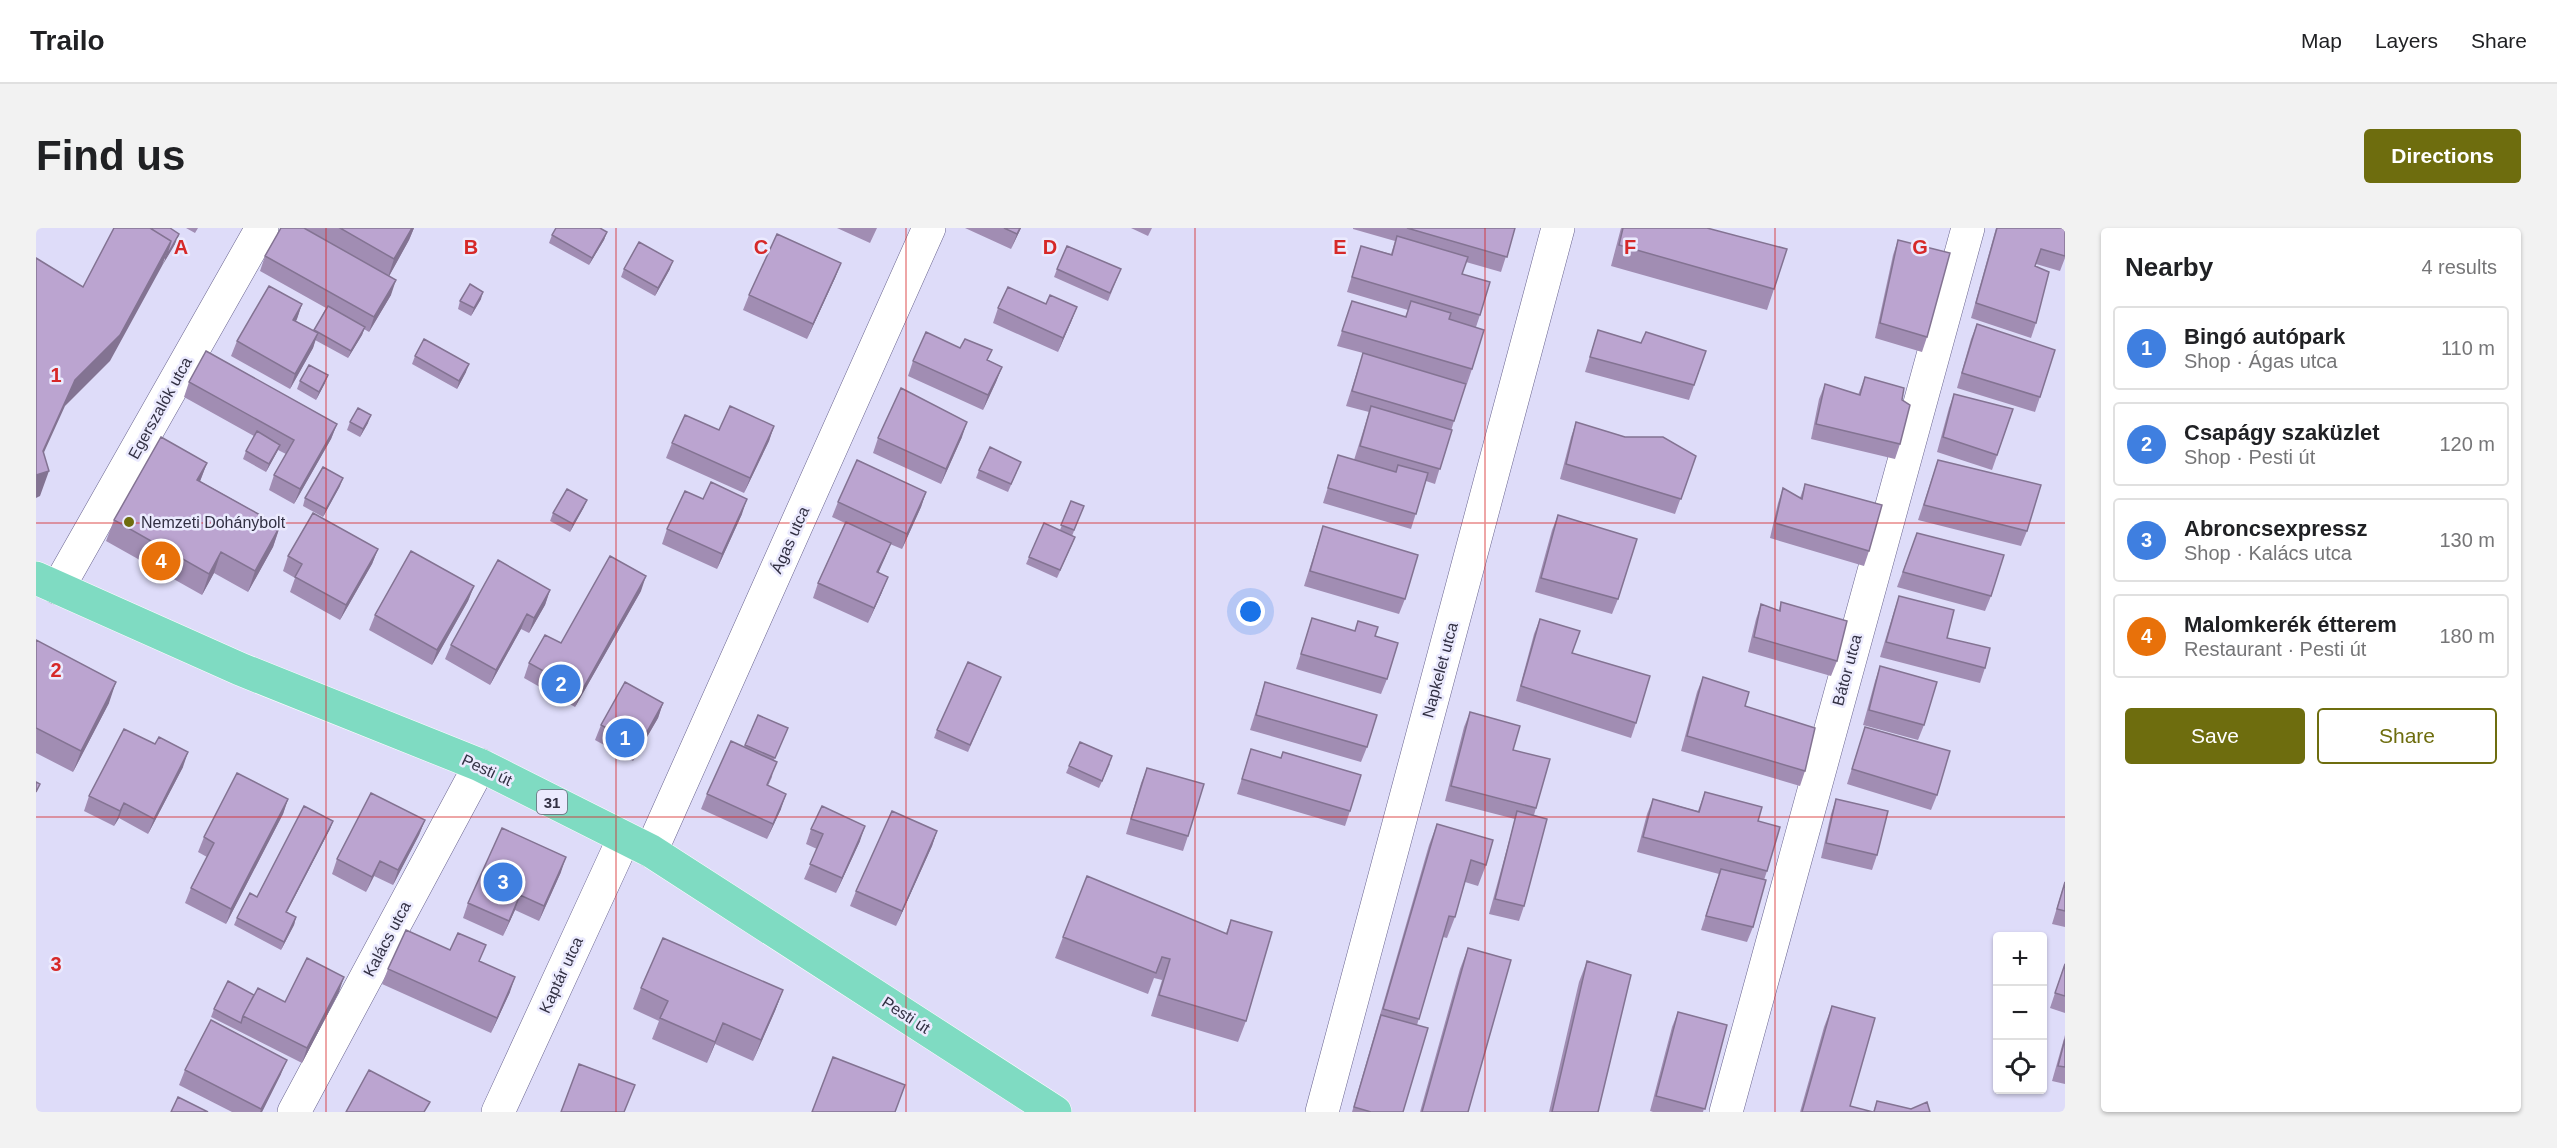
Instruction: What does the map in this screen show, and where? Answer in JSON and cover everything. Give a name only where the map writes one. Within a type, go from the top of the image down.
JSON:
[{"type":"main road","name":"Pesti út","points":[[47,584],[240,669],[480,765],[637,845],[1043,1103],[1070,1112]]},
{"type":"street","name":"Egerszalók utca","points":[[47,584],[262,228]]},
{"type":"street","name":"Ágas utca","points":[[637,845],[929,228]]},
{"type":"street","name":"Napkelet utca","points":[[1322,1112],[1558,228]]},
{"type":"street","name":"Bátor utca","points":[[1726,1112],[1968,228]]},
{"type":"street","name":"Kalács utca","points":[[294,1112],[480,765]]},
{"type":"street","name":"Kaptár utca","points":[[498,1112],[637,845]]},
{"type":"building","points":[[114,228],[150,228],[171,241],[120,335],[75,380],[43,451],[49,471],[36,475],[36,258],[83,287]]},
{"type":"building","points":[[150,228],[170,228],[179,234],[165,259],[171,241]]},
{"type":"building","points":[[281,228],[304,228],[396,280],[374,317],[265,256]]},
{"type":"building","points":[[340,228],[412,228],[394,259]]},
{"type":"building","points":[[556,228],[600,228],[607,232],[592,258],[552,235]]},
{"type":"building","points":[[1004,228],[1020,228],[1017,234]]},
{"type":"building","points":[[1407,228],[1515,228],[1507,257]]},
{"type":"building","points":[[1623,228],[1707,228],[1787,249],[1774,289],[1619,245]]},
{"type":"building","points":[[1997,228],[2065,228],[2065,256],[2041,249],[2035,266],[2049,272],[2036,323],[1976,303]]},
{"type":"building","points":[[777,234],[841,263],[813,324],[749,295]]},
{"type":"building","points":[[1397,236],[1468,257],[1462,274],[1490,282],[1480,315],[1352,277],[1361,246],[1392,255]]},
{"type":"building","points":[[1898,240],[1950,253],[1927,337],[1880,323]]},
{"type":"building","points":[[639,242],[673,261],[658,288],[624,269]]},
{"type":"building","points":[[1067,246],[1121,269],[1110,293],[1057,269]]},
{"type":"building","points":[[470,284],[483,292],[474,308],[460,301]]},
{"type":"building","points":[[269,286],[302,304],[293,320],[318,333],[295,374],[237,341]]},
{"type":"building","points":[[1008,287],[1046,304],[1050,295],[1077,307],[1063,338],[998,308]]},
{"type":"building","points":[[1352,301],[1406,317],[1411,301],[1451,313],[1449,319],[1484,330],[1472,369],[1342,331]]},
{"type":"building","points":[[328,306],[365,327],[351,351],[314,330]]},
{"type":"building","points":[[1977,324],[2055,350],[2040,397],[1962,373]]},
{"type":"building","points":[[1598,330],[1641,343],[1646,332],[1706,351],[1694,385],[1590,357]]},
{"type":"building","points":[[926,332],[960,348],[965,339],[992,350],[987,360],[1002,367],[988,395],[913,361]]},
{"type":"building","points":[[424,339],[469,364],[459,381],[415,356]]},
{"type":"building","points":[[206,351],[337,424],[300,489],[274,475],[294,440],[189,382]]},
{"type":"building","points":[[1363,353],[1466,384],[1454,421],[1352,391]]},
{"type":"building","points":[[309,365],[328,375],[319,392],[300,381]]},
{"type":"building","points":[[1865,377],[1904,388],[1902,400],[1910,405],[1900,444],[1816,424],[1825,384],[1860,395]]},
{"type":"building","points":[[901,388],[967,422],[946,469],[878,438]]},
{"type":"building","points":[[1954,394],[2013,409],[1997,455],[1943,437]]},
{"type":"building","points":[[730,406],[774,426],[750,478],[672,443],[685,415],[719,430]]},
{"type":"building","points":[[1371,406],[1452,430],[1440,469],[1360,446]]},
{"type":"building","points":[[358,408],[371,415],[363,429],[350,422]]},
{"type":"building","points":[[1576,422],[1625,437],[1663,437],[1696,456],[1681,499],[1566,464]]},
{"type":"building","points":[[257,431],[280,445],[269,464],[246,451]]},
{"type":"building","points":[[161,437],[207,463],[197,480],[280,526],[255,571],[221,552],[209,574],[114,520]]},
{"type":"building","points":[[990,447],[1021,462],[1011,484],[979,470]]},
{"type":"building","points":[[1338,455],[1396,472],[1398,465],[1428,473],[1416,514],[1328,488]]},
{"type":"building","points":[[857,460],[926,492],[907,534],[838,502]]},
{"type":"building","points":[[1938,460],[2041,485],[2027,531],[1924,505]]},
{"type":"building","points":[[323,467],[343,478],[326,509],[305,498]]},
{"type":"building","points":[[711,482],[747,499],[722,554],[667,529],[685,491],[703,499]]},
{"type":"building","points":[[1805,484],[1882,505],[1869,551],[1775,523],[1783,488],[1802,499]]},
{"type":"building","points":[[567,489],[587,500],[573,524],[553,513]]},
{"type":"building","points":[[1071,501],[1084,506],[1074,530],[1061,525]]},
{"type":"building","points":[[313,513],[378,549],[346,605],[295,577],[302,564],[288,556]]},
{"type":"building","points":[[1558,515],[1637,539],[1618,599],[1541,578]]},
{"type":"building","points":[[846,522],[891,543],[877,572],[888,577],[874,608],[818,583]]},
{"type":"building","points":[[1044,523],[1075,537],[1060,570],[1029,557]]},
{"type":"building","points":[[1323,526],[1418,555],[1405,599],[1310,571]]},
{"type":"building","points":[[1917,533],[2004,555],[1991,596],[1903,572]]},
{"type":"building","points":[[411,551],[474,586],[437,650],[375,615]]},
{"type":"building","points":[[610,556],[646,576],[581,692],[529,663],[545,635],[561,643]]},
{"type":"building","points":[[498,560],[550,590],[534,618],[527,614],[496,670],[451,645]]},
{"type":"building","points":[[1899,596],[1954,610],[1947,638],[1990,648],[1985,668],[1886,642]]},
{"type":"building","points":[[1781,602],[1847,621],[1837,661],[1754,637],[1761,604],[1780,611]]},
{"type":"building","points":[[1312,618],[1355,631],[1358,621],[1378,627],[1375,636],[1398,643],[1387,679],[1301,654]]},
{"type":"building","points":[[1540,619],[1580,631],[1572,653],[1650,676],[1636,723],[1521,686]]},
{"type":"building","points":[[36,640],[116,682],[81,751],[36,728]]},
{"type":"building","points":[[968,662],[1001,677],[970,745],[937,730]]},
{"type":"building","points":[[1880,666],[1937,682],[1924,725],[1869,710]]},
{"type":"building","points":[[1703,677],[1749,692],[1745,706],[1815,728],[1805,771],[1687,736]]},
{"type":"building","points":[[625,682],[663,703],[639,746],[601,725]]},
{"type":"building","points":[[1265,682],[1377,715],[1367,747],[1256,715]]},
{"type":"building","points":[[1470,712],[1520,726],[1513,750],[1550,759],[1536,808],[1451,786]]},
{"type":"building","points":[[758,715],[788,728],[775,758],[745,745]]},
{"type":"building","points":[[1865,727],[1950,751],[1937,795],[1852,769]]},
{"type":"building","points":[[124,729],[155,744],[159,737],[188,752],[154,819],[124,803],[120,811],[89,796]]},
{"type":"building","points":[[731,741],[777,762],[767,785],[786,794],[773,824],[707,794]]},
{"type":"building","points":[[1080,742],[1112,756],[1102,781],[1069,766]]},
{"type":"building","points":[[1251,749],[1281,758],[1283,752],[1361,775],[1350,811],[1242,779]]},
{"type":"building","points":[[1147,768],[1204,784],[1188,836],[1131,819]]},
{"type":"building","points":[[237,773],[288,799],[231,909],[191,888],[214,843],[204,837]]},
{"type":"building","points":[[1705,792],[1762,807],[1758,821],[1780,827],[1767,871],[1643,837],[1653,799],[1699,812]]},
{"type":"building","points":[[371,793],[425,820],[398,870],[380,861],[372,877],[337,859]]},
{"type":"building","points":[[1836,799],[1888,811],[1877,855],[1826,843]]},
{"type":"building","points":[[304,806],[333,821],[286,912],[296,917],[284,942],[237,918],[250,893],[257,897]]},
{"type":"building","points":[[822,806],[865,826],[842,878],[810,864],[823,834],[811,829]]},
{"type":"building","points":[[892,811],[937,831],[902,911],[856,891]]},
{"type":"building","points":[[1517,811],[1547,819],[1524,906],[1495,899]]},
{"type":"building","points":[[1437,824],[1493,840],[1486,865],[1471,860],[1455,917],[1449,916],[1419,1019],[1383,1009]]},
{"type":"building","points":[[502,828],[566,857],[544,906],[520,895],[509,921],[468,903]]},
{"type":"building","points":[[1721,869],[1766,880],[1753,927],[1706,916]]},
{"type":"building","points":[[1087,876],[1227,934],[1231,920],[1272,932],[1246,1021],[1159,995],[1170,959],[1162,957],[1156,973],[1063,937]]},
{"type":"building","points":[[2065,882],[2065,911],[2057,909]]},
{"type":"building","points":[[406,930],[450,950],[458,933],[486,945],[479,961],[515,977],[497,1018],[388,969]]},
{"type":"building","points":[[663,938],[783,990],[761,1040],[723,1023],[715,1042],[660,1018],[668,1001],[641,988]]},
{"type":"building","points":[[1468,948],[1511,960],[1468,1112],[1422,1112]]},
{"type":"building","points":[[307,958],[344,977],[307,1048],[243,1016],[258,988],[285,1002]]},
{"type":"building","points":[[1587,961],[1631,975],[1598,1112],[1552,1112]]},
{"type":"building","points":[[2065,964],[2065,996],[2055,993]]},
{"type":"building","points":[[228,981],[254,995],[241,1023],[214,1009]]},
{"type":"building","points":[[1832,1006],[1875,1018],[1850,1106],[1873,1112],[1802,1112]]},
{"type":"building","points":[[1678,1012],[1727,1025],[1705,1109],[1656,1096]]},
{"type":"building","points":[[1381,1015],[1428,1028],[1403,1112],[1371,1112],[1354,1107]]},
{"type":"building","points":[[211,1020],[287,1060],[261,1109],[185,1070]]},
{"type":"building","points":[[2065,1039],[2065,1067],[2058,1066]]},
{"type":"building","points":[[833,1057],[905,1085],[895,1112],[812,1112]]},
{"type":"building","points":[[579,1064],[635,1085],[624,1112],[561,1112]]},
{"type":"building","points":[[369,1070],[430,1102],[424,1112],[346,1112]]},
{"type":"building","points":[[178,1097],[208,1112],[171,1112]]},
{"type":"building","points":[[1877,1101],[1911,1109],[1927,1102],[1930,1112],[1874,1112]]},
{"type":"place","name":"Nemzeti Dohánybolt","points":[[129,522]]},
{"type":"place","name":"Malomkerék étterem","points":[[161,561]]},
{"type":"place","name":"Csapágy szaküzlet","points":[[561,684]]},
{"type":"place","name":"Bingó autópark","points":[[625,738]]},
{"type":"place","name":"Abroncsexpressz","points":[[503,882]]}]
